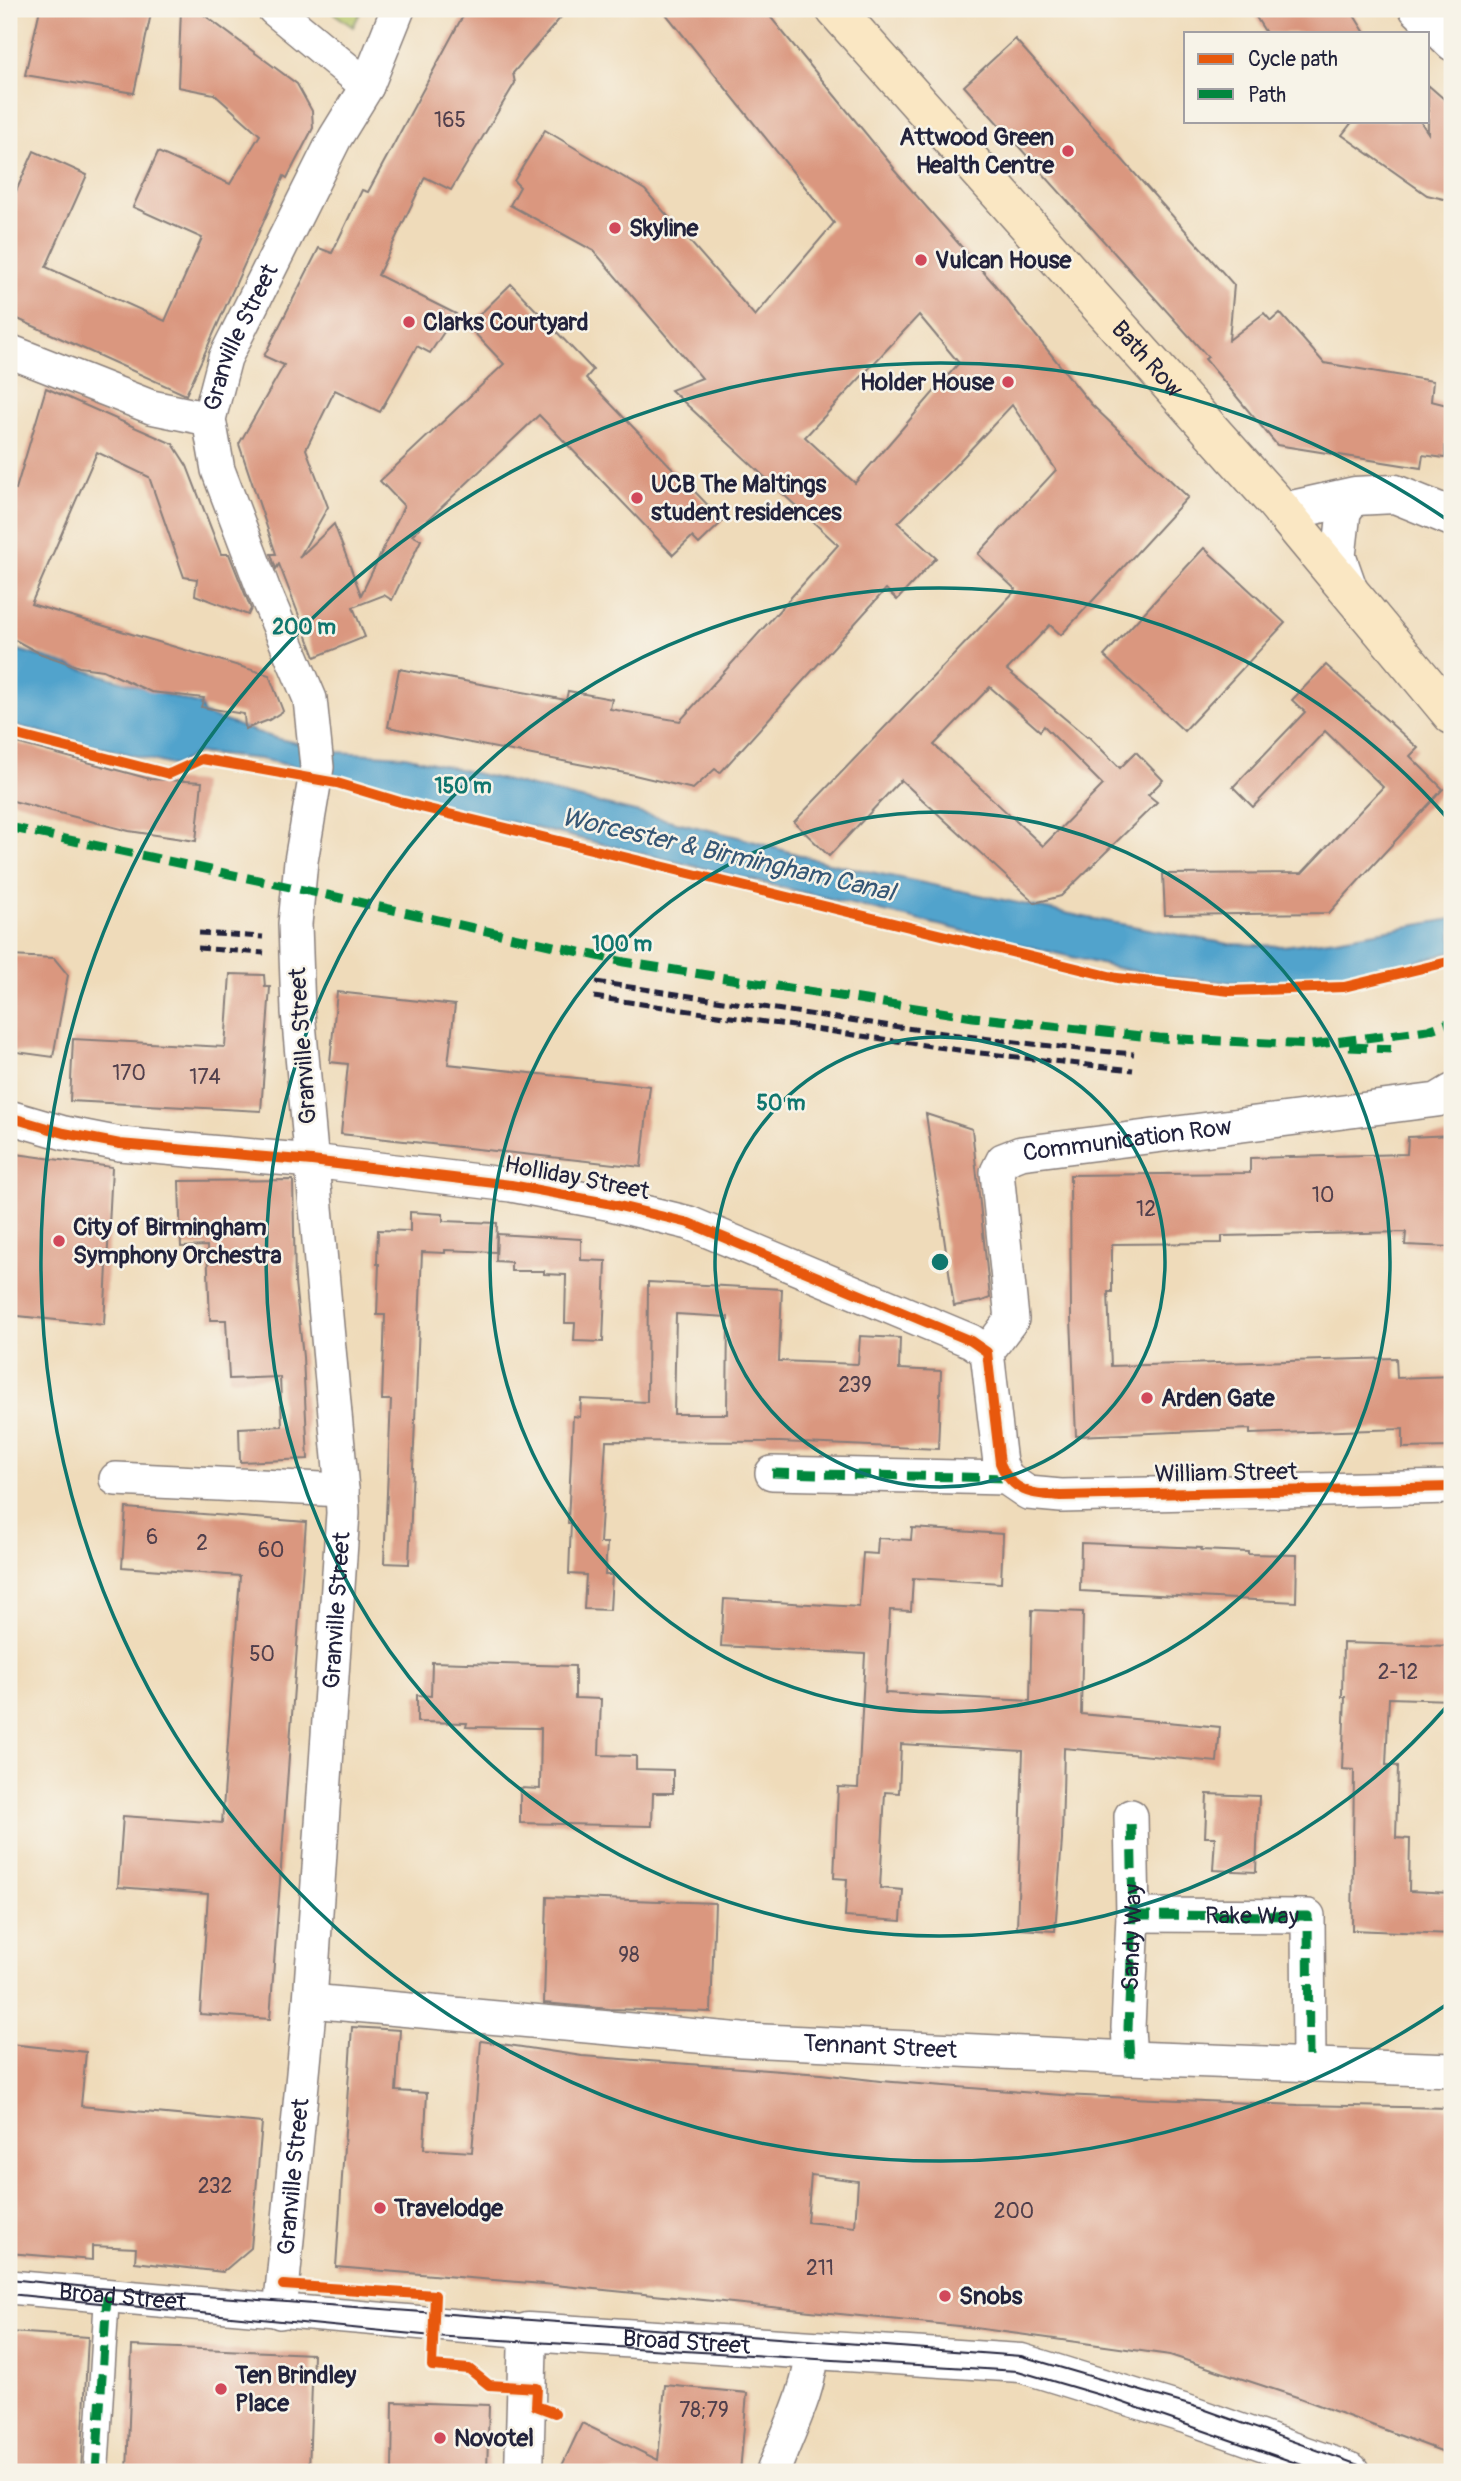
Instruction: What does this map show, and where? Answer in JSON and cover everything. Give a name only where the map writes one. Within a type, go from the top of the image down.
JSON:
[{"type":"main road","name":"Bath Row","points":[[835,9],[1283,512],[1452,716]]},
{"type":"street","points":[[274,9],[367,86]]},
{"type":"street","name":"Granville Street","points":[[280,2312],[310,2001],[342,1490],[298,1012],[295,924],[301,861],[317,767],[310,699],[263,588],[218,470],[209,419],[225,358],[335,138],[367,86],[398,9]]},
{"type":"street","points":[[1416,9],[1452,44]]},
{"type":"street","points":[[9,351],[151,407],[209,419]]},
{"type":"street","points":[[1283,512],[1355,496],[1395,494],[1452,517]]},
{"type":"street","points":[[1354,598],[1339,556],[1344,512],[1355,496]]},
{"type":"street","name":"Communication Row","points":[[987,1352],[1012,1319],[997,1172],[1003,1160],[1021,1153],[1437,1100],[1452,1091]]},
{"type":"street","name":"Holliday Street","points":[[9,1117],[64,1133],[120,1144],[312,1161],[511,1185],[607,1203],[689,1223],[971,1341],[987,1352]]},
{"type":"street","points":[[987,1352],[1000,1463],[1006,1478]]},
{"type":"street","name":"William Street","points":[[772,1473],[1006,1478],[1028,1493],[1061,1496],[1452,1487]]},
{"type":"street","points":[[116,1479],[342,1490]]},
{"type":"street","name":"Sandy Way","points":[[1130,2059],[1128,2028],[1133,1915],[1131,1816]]},
{"type":"street","name":"Rake Way","points":[[1133,1915],[1308,1916],[1309,2064]]},
{"type":"street","name":"Tennant Street","points":[[310,2001],[742,2040],[1130,2059],[1452,2070]]},
{"type":"street","name":"Broad Street","points":[[9,2287],[528,2332],[1021,2363],[1186,2414],[1350,2472]]},
{"type":"street","points":[[96,2472],[107,2296]]},
{"type":"street","points":[[524,2472],[528,2332]]},
{"type":"street","points":[[773,2472],[804,2389],[812,2349]]},
{"type":"green space","points":[[328,9],[362,9],[353,27]]},
{"type":"water","name":"Worcester & Birmingham Canal","points":[[9,647],[201,705],[204,714],[275,738],[336,752],[405,756],[738,837],[824,862],[1089,918],[1229,944],[1283,946],[1452,919],[1452,952],[1342,982],[1228,982],[1170,977],[1117,968],[366,787],[340,776],[260,759],[196,753],[175,766],[9,724]]},
{"type":"building","points":[[40,9],[152,9],[134,93],[25,75]]},
{"type":"building","points":[[181,9],[196,9],[297,84],[312,111],[313,128],[287,178],[284,176],[186,395],[9,315],[9,207],[34,151],[87,175],[46,267],[165,321],[202,238],[133,207],[158,152],[230,184],[260,135],[214,94],[178,87]]},
{"type":"building","points":[[469,9],[568,9],[513,73],[515,83],[451,190],[425,177],[378,275],[456,314],[430,353],[417,346],[380,412],[335,390],[306,449],[328,507],[299,558],[334,524],[361,595],[404,506],[380,481],[504,364],[468,326],[511,284],[593,370],[586,378],[723,521],[699,544],[692,537],[673,555],[539,415],[412,535],[421,540],[392,600],[384,595],[353,607],[365,637],[315,657],[279,564],[276,569],[271,554],[276,554],[239,444],[284,365],[264,356],[319,248],[332,253],[362,190],[368,192]]},
{"type":"building","points":[[662,9],[764,9],[893,169],[995,285],[1091,404],[1188,497],[1061,635],[1050,625],[1007,670],[1088,736],[1120,768],[1136,752],[1163,780],[1148,795],[1157,802],[1061,896],[1035,903],[901,780],[829,856],[794,822],[1016,590],[978,554],[1056,470],[1012,405],[898,523],[936,558],[897,600],[886,589],[720,773],[715,769],[693,789],[630,774],[388,727],[399,669],[566,700],[568,691],[612,699],[610,709],[680,721],[838,545],[671,390],[702,378],[594,251],[510,205],[520,187],[514,181],[545,130],[645,190],[755,316],[834,223]],"holes":[[[919,315],[959,363],[855,483],[805,437]],[[990,687],[1040,731],[1044,726],[1103,785],[1043,846],[934,745]]]},
{"type":"building","points":[[1251,9],[1350,9],[1364,32],[1265,32]]},
{"type":"building","points":[[1015,39],[1234,285],[1229,340],[1264,313],[1271,321],[1280,313],[1324,363],[1433,381],[1431,401],[1447,405],[1445,458],[1423,455],[1421,468],[1277,445],[1205,359],[1208,357],[964,86]]},
{"type":"building","points":[[1430,87],[1452,106],[1452,201],[1427,195],[1342,135],[1352,122],[1421,122],[1428,133]]},
{"type":"building","points":[[46,388],[173,444],[187,466],[221,554],[229,554],[251,609],[248,615],[195,595],[197,579],[184,577],[149,477],[97,452],[31,604],[269,675],[283,711],[269,720],[245,729],[244,714],[201,707],[204,698],[151,692],[103,670],[79,667],[39,653],[15,640],[9,654],[9,487],[16,489]]},
{"type":"building","points":[[1204,548],[1285,623],[1184,731],[1104,656]]},
{"type":"building","points":[[1326,665],[1418,748],[1410,756],[1443,789],[1329,913],[1165,915],[1163,874],[1302,873],[1383,787],[1325,731],[1253,807],[1233,787],[1305,712],[1292,700]]},
{"type":"building","points":[[9,741],[150,779],[202,782],[196,841],[129,831],[9,800]]},
{"type":"building","points":[[9,956],[54,958],[68,975],[53,1057],[9,1051]]},
{"type":"building","points":[[230,974],[264,975],[265,987],[270,987],[261,1111],[70,1101],[73,1039],[225,1047]]},
{"type":"building","points":[[337,992],[455,1005],[448,1064],[650,1086],[641,1167],[341,1134],[348,1064],[330,1062]]},
{"type":"building","points":[[926,1114],[972,1129],[990,1298],[982,1301],[954,1306]]},
{"type":"building","points":[[1452,1135],[1452,1247],[1405,1245],[1406,1232],[1222,1236],[1222,1243],[1112,1244],[1112,1292],[1108,1292],[1111,1366],[1396,1358],[1397,1378],[1452,1376],[1452,1447],[1403,1448],[1403,1429],[1250,1434],[1250,1429],[1076,1436],[1071,1318],[1070,1175],[1250,1173],[1250,1158],[1407,1154],[1408,1137]]},
{"type":"building","name":"City of Birmingham Symphony Orchestra","points":[[9,1153],[112,1167],[104,1325],[9,1315]]},
{"type":"building","points":[[293,1180],[295,1282],[303,1357],[308,1459],[240,1462],[239,1428],[282,1426],[280,1377],[229,1379],[226,1320],[210,1320],[207,1246],[181,1247],[179,1181]]},
{"type":"building","points":[[410,1212],[443,1214],[443,1221],[497,1223],[496,1252],[422,1252],[409,1564],[384,1563],[391,1400],[382,1400],[385,1315],[377,1315],[377,1264],[378,1230],[410,1231]]},
{"type":"building","points":[[497,1234],[581,1239],[581,1260],[606,1261],[603,1342],[574,1341],[575,1323],[565,1323],[566,1275],[544,1274],[544,1271],[511,1271],[511,1262],[496,1261]]},
{"type":"building","points":[[648,1282],[782,1289],[779,1361],[858,1364],[860,1336],[900,1338],[899,1369],[941,1371],[938,1449],[780,1442],[606,1441],[600,1543],[607,1543],[605,1575],[612,1575],[610,1610],[584,1609],[586,1575],[569,1574],[571,1523],[568,1523],[573,1416],[580,1417],[581,1399],[647,1402]],"holes":[[[676,1314],[728,1317],[727,1414],[674,1414]]]},
{"type":"building","points":[[126,1508],[306,1522],[270,2019],[200,2014],[208,1894],[118,1887],[123,1816],[222,1823],[240,1576],[122,1567]]},
{"type":"building","points":[[912,1528],[1003,1534],[1001,1583],[913,1578],[911,1611],[890,1610],[885,1693],[1030,1701],[1032,1610],[1083,1612],[1081,1714],[1220,1727],[1217,1762],[1064,1748],[1062,1840],[1055,1931],[1017,1929],[1023,1751],[901,1744],[899,1793],[885,1792],[880,1888],[903,1890],[901,1921],[845,1917],[847,1879],[834,1878],[838,1787],[858,1788],[865,1654],[721,1646],[724,1599],[859,1607],[863,1553],[877,1554],[878,1538],[911,1540]]},
{"type":"building","points":[[1081,1543],[1297,1555],[1296,1602],[1080,1591]]},
{"type":"building","points":[[1343,1643],[1452,1646],[1452,1700],[1389,1698],[1386,1765],[1398,1766],[1396,1838],[1410,1839],[1409,1891],[1452,1893],[1452,1934],[1352,1930],[1354,1770],[1342,1769],[1345,1697],[1342,1697]]},
{"type":"building","points":[[432,1662],[575,1666],[575,1698],[601,1699],[599,1755],[636,1756],[636,1769],[673,1770],[673,1793],[653,1793],[652,1826],[520,1823],[520,1788],[540,1789],[541,1728],[466,1727],[467,1723],[417,1722],[417,1695],[431,1696]]},
{"type":"building","points":[[1207,1794],[1259,1796],[1256,1872],[1213,1870],[1215,1837],[1205,1837]]},
{"type":"building","points":[[547,1897],[715,1903],[711,2012],[610,2009],[544,2003]]},
{"type":"building","points":[[352,2027],[400,2030],[396,2091],[427,2093],[424,2149],[472,2152],[481,2041],[582,2056],[1061,2095],[1298,2105],[1452,2108],[1452,2455],[1297,2397],[1170,2355],[968,2327],[555,2285],[336,2267]],"holes":[[[811,2175],[858,2181],[855,2227],[807,2222]]]},
{"type":"building","points":[[9,2044],[86,2052],[81,2106],[262,2123],[251,2248],[223,2272],[135,2262],[136,2248],[92,2246],[92,2260],[9,2253]]},
{"type":"building","points":[[9,2332],[88,2337],[81,2472],[9,2472]]},
{"type":"building","name":"Ten Brindley Place","points":[[132,2346],[313,2354],[309,2472],[127,2472]]},
{"type":"building","points":[[665,2385],[747,2393],[740,2472],[559,2472],[582,2423],[658,2460]]},
{"type":"building","name":"Novotel","points":[[393,2402],[489,2405],[487,2472],[392,2472]]},
{"type":"tram line","points":[[9,2279],[97,2288],[1021,2356],[1203,2409],[1378,2472]]},
{"type":"tram line","points":[[9,2294],[433,2336],[1018,2371],[1107,2397],[1322,2472]]},
{"type":"railway","points":[[199,933],[263,937]]},
{"type":"railway","points":[[198,948],[264,953]]},
{"type":"railway","points":[[596,982],[932,1031],[1134,1054]]},
{"type":"railway","points":[[594,997],[972,1052],[1133,1070]]},
{"type":"marked path","points":[[9,827],[624,962],[973,1017],[1159,1038],[1311,1045],[1428,1030],[1452,1022]]},
{"type":"marked path","points":[[1349,1047],[1391,1049]]},
{"type":"marked path","points":[[772,1473],[1006,1478]]},
{"type":"marked path","points":[[1130,2058],[1128,2028],[1133,1915],[1131,1816]]},
{"type":"marked path","points":[[1133,1915],[1308,1916],[1309,2064]]},
{"type":"marked path","points":[[96,2472],[107,2296]]},
{"type":"cycle path","points":[[9,733],[169,774],[202,759],[337,783],[400,802],[1117,978],[1230,991],[1344,987],[1452,961]]},
{"type":"cycle path","points":[[9,1117],[64,1133],[120,1144],[312,1161],[511,1185],[607,1203],[689,1223],[971,1341],[987,1352],[1000,1463],[1011,1481],[1032,1493],[1061,1496],[1452,1487]]},
{"type":"cycle path","points":[[283,2285],[435,2295],[432,2366],[469,2369],[489,2385],[537,2388],[536,2406],[555,2413]]},
{"type":"place","name":"Attwood Green Health Centre","points":[[1068,151]]},
{"type":"place","name":"Skyline","points":[[615,228]]},
{"type":"place","name":"Vulcan House","points":[[921,260]]},
{"type":"place","name":"Clarks Courtyard","points":[[409,322]]},
{"type":"place","name":"Holder House","points":[[1008,382]]},
{"type":"place","name":"UCB The Maltings student residences","points":[[637,498]]},
{"type":"place","name":"City of Birmingham Symphony Orchestra","points":[[59,1241]]},
{"type":"place","name":"Arden Gate","points":[[1147,1398]]},
{"type":"place","name":"Travelodge","points":[[380,2208]]},
{"type":"place","name":"Snobs","points":[[945,2296]]},
{"type":"place","name":"Ten Brindley Place","points":[[221,2389]]},
{"type":"place","name":"Novotel","points":[[440,2438]]}]
